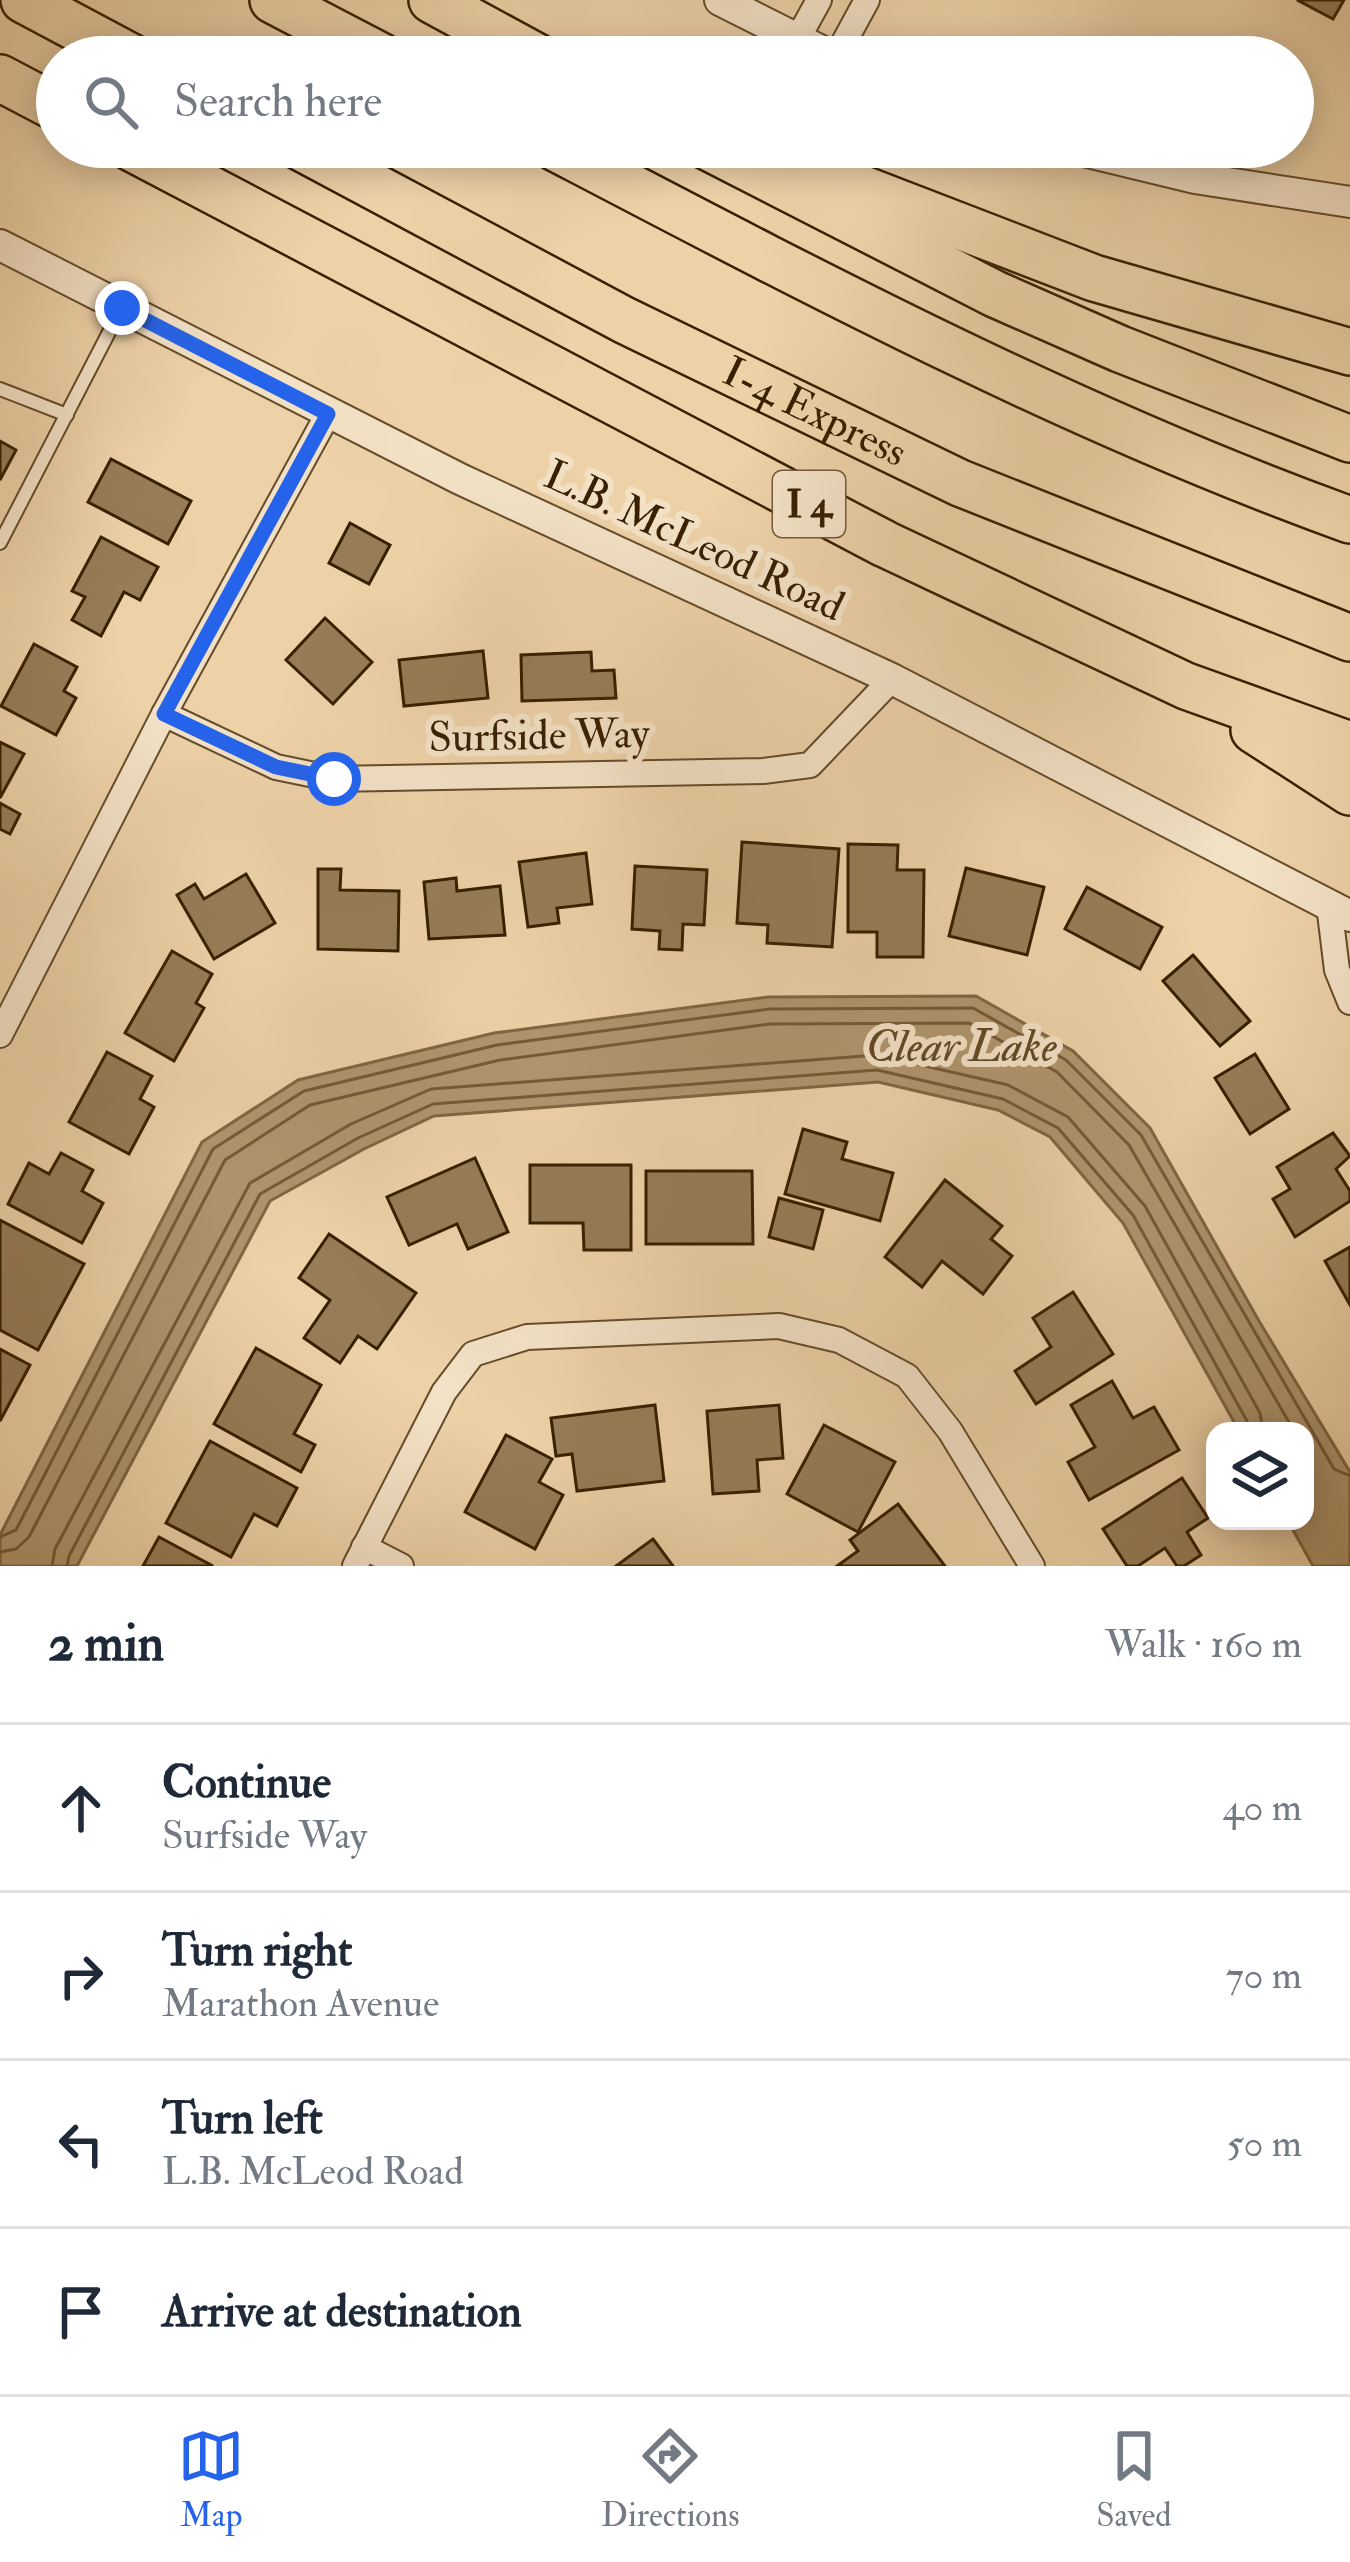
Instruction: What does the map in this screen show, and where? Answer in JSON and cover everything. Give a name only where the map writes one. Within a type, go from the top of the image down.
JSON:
[{"type":"highway","points":[[24,0],[92,36]]},
{"type":"highway","points":[[273,0],[342,36]]},
{"type":"highway","points":[[432,0],[500,36]]},
{"type":"highway","points":[[0,78],[36,97]]},
{"type":"highway","name":"I 4","points":[[170,168],[885,544],[1186,686],[1350,745]]},
{"type":"highway","name":"I-4 Express","points":[[339,168],[624,320],[960,483],[1350,638]]},
{"type":"highway","points":[[594,168],[841,298],[1059,402],[1243,481],[1350,520]]},
{"type":"highway","points":[[749,168],[995,294],[1120,349],[1350,439]]},
{"type":"highway","points":[[810,168],[1094,278],[1350,352]]},
{"type":"highway","points":[[1186,686],[1350,792]]},
{"type":"street","points":[[719,0],[789,36]]},
{"type":"street","points":[[799,36],[819,0]]},
{"type":"street","points":[[846,36],[867,0]]},
{"type":"street","points":[[1154,168],[1350,202]]},
{"type":"street","name":"L.B. McLeod Road","points":[[0,245],[328,414],[892,679],[1340,910]]},
{"type":"street","points":[[0,1035],[164,714],[328,414]]},
{"type":"street","name":"Surfside Way","points":[[164,714],[276,767],[334,779],[763,771],[810,765],[892,679]]},
{"type":"street","points":[[1340,910],[1337,970],[1350,1002]]},
{"type":"street","points":[[401,1566],[359,1557],[444,1392],[473,1354],[527,1337],[778,1326],[839,1340],[907,1376],[950,1431],[1032,1566]]},
{"type":"lane","points":[[0,543],[122,308]]},
{"type":"lane","points":[[0,389],[67,415]]},
{"type":"water","name":"Clear Lake","points":[[976,996],[1073,1051],[1150,1128],[1350,1472],[1350,1566],[1313,1566],[1293,1530],[1314,1530],[1314,1422],[1234,1422],[1123,1223],[1050,1137],[998,1110],[878,1082],[434,1116],[364,1149],[270,1201],[77,1566],[0,1566],[0,1535],[202,1142],[298,1080],[494,1033],[768,997]]},
{"type":"building","points":[[1297,0],[1344,0],[1333,19]]},
{"type":"building","points":[[0,441],[16,450],[0,480]]},
{"type":"building","points":[[111,459],[191,501],[168,544],[88,502]]},
{"type":"building","points":[[350,523],[390,545],[369,584],[329,563]]},
{"type":"building","points":[[101,537],[158,567],[140,600],[124,592],[101,636],[72,620],[85,597],[72,591]]},
{"type":"building","points":[[325,618],[372,662],[333,704],[286,660]]},
{"type":"building","points":[[34,644],[77,667],[64,691],[76,698],[56,735],[1,706]]},
{"type":"building","points":[[483,651],[488,698],[404,706],[399,660]]},
{"type":"building","points":[[591,652],[592,671],[614,670],[616,698],[522,701],[521,655]]},
{"type":"building","points":[[0,742],[24,754],[0,798]]},
{"type":"building","points":[[0,803],[20,814],[10,834],[0,829]]},
{"type":"building","points":[[742,842],[839,849],[832,947],[767,943],[768,925],[737,923]]},
{"type":"building","points":[[848,844],[898,845],[897,870],[924,870],[923,957],[877,957],[877,932],[848,932]]},
{"type":"building","points":[[586,853],[592,904],[557,908],[559,923],[528,927],[519,862]]},
{"type":"building","points":[[635,866],[707,870],[704,925],[683,924],[682,950],[659,949],[660,931],[632,929]]},
{"type":"building","points":[[966,868],[1044,887],[1027,955],[949,936]]},
{"type":"building","points":[[318,869],[341,869],[340,890],[399,891],[398,951],[318,949]]},
{"type":"building","points":[[246,874],[275,923],[214,959],[177,895],[195,884],[204,899]]},
{"type":"building","points":[[456,878],[457,891],[500,886],[505,935],[429,939],[424,882]]},
{"type":"building","points":[[1087,887],[1162,927],[1140,969],[1065,929]]},
{"type":"building","points":[[172,951],[212,974],[196,1003],[204,1008],[174,1061],[125,1033]]},
{"type":"building","points":[[1193,955],[1250,1021],[1220,1046],[1163,981]]},
{"type":"building","points":[[107,1052],[152,1076],[140,1099],[154,1107],[129,1154],[69,1122]]},
{"type":"building","points":[[1255,1054],[1289,1109],[1250,1134],[1215,1078]]},
{"type":"building","points":[[803,1129],[847,1142],[842,1159],[893,1173],[880,1221],[785,1194]]},
{"type":"building","points":[[1333,1133],[1350,1156],[1336,1169],[1350,1191],[1350,1201],[1295,1237],[1273,1199],[1290,1189],[1277,1167]]},
{"type":"building","points":[[61,1153],[93,1170],[82,1191],[103,1203],[82,1243],[8,1204],[29,1163],[49,1174]]},
{"type":"building","points":[[475,1158],[508,1232],[468,1249],[457,1224],[409,1245],[387,1197]]},
{"type":"building","points":[[530,1165],[631,1165],[631,1250],[584,1250],[583,1223],[530,1223]]},
{"type":"building","points":[[646,1171],[752,1171],[753,1244],[646,1244]]},
{"type":"building","points":[[945,1180],[1002,1226],[991,1239],[1012,1256],[983,1294],[942,1261],[922,1287],[885,1257]]},
{"type":"building","points":[[779,1198],[823,1210],[813,1249],[769,1237]]},
{"type":"building","points":[[0,1220],[84,1264],[38,1350],[0,1330]]},
{"type":"building","points":[[329,1234],[416,1293],[377,1349],[358,1336],[340,1363],[304,1338],[330,1300],[299,1278]]},
{"type":"building","points":[[1350,1247],[1350,1305],[1325,1261]]},
{"type":"building","points":[[1073,1292],[1113,1354],[1036,1404],[1015,1371],[1051,1347],[1033,1318]]},
{"type":"building","points":[[256,1348],[321,1385],[294,1434],[315,1445],[301,1472],[214,1424]]},
{"type":"building","points":[[0,1349],[30,1365],[0,1421]]},
{"type":"building","points":[[1112,1381],[1133,1418],[1154,1407],[1179,1450],[1089,1500],[1068,1462],[1095,1447],[1071,1405]]},
{"type":"building","points":[[655,1405],[664,1481],[577,1491],[572,1454],[556,1456],[551,1418]]},
{"type":"building","points":[[779,1405],[783,1458],[757,1460],[759,1491],[713,1494],[707,1411]]},
{"type":"building","points":[[824,1425],[895,1462],[858,1532],[787,1494]]},
{"type":"building","points":[[506,1435],[552,1459],[539,1482],[563,1495],[535,1549],[465,1512]]},
{"type":"building","points":[[210,1441],[297,1488],[277,1526],[254,1514],[231,1557],[166,1523]]},
{"type":"building","points":[[1182,1478],[1206,1515],[1187,1532],[1201,1555],[1184,1566],[1177,1566],[1165,1548],[1138,1566],[1127,1566],[1103,1529]]},
{"type":"building","points":[[898,1504],[945,1566],[837,1566],[858,1551],[850,1540]]},
{"type":"building","points":[[159,1537],[213,1566],[143,1566]]},
{"type":"building","points":[[653,1539],[673,1566],[616,1566]]},
{"type":"route","points":[[122,308],[328,414],[164,714],[276,767],[334,779]]}]
